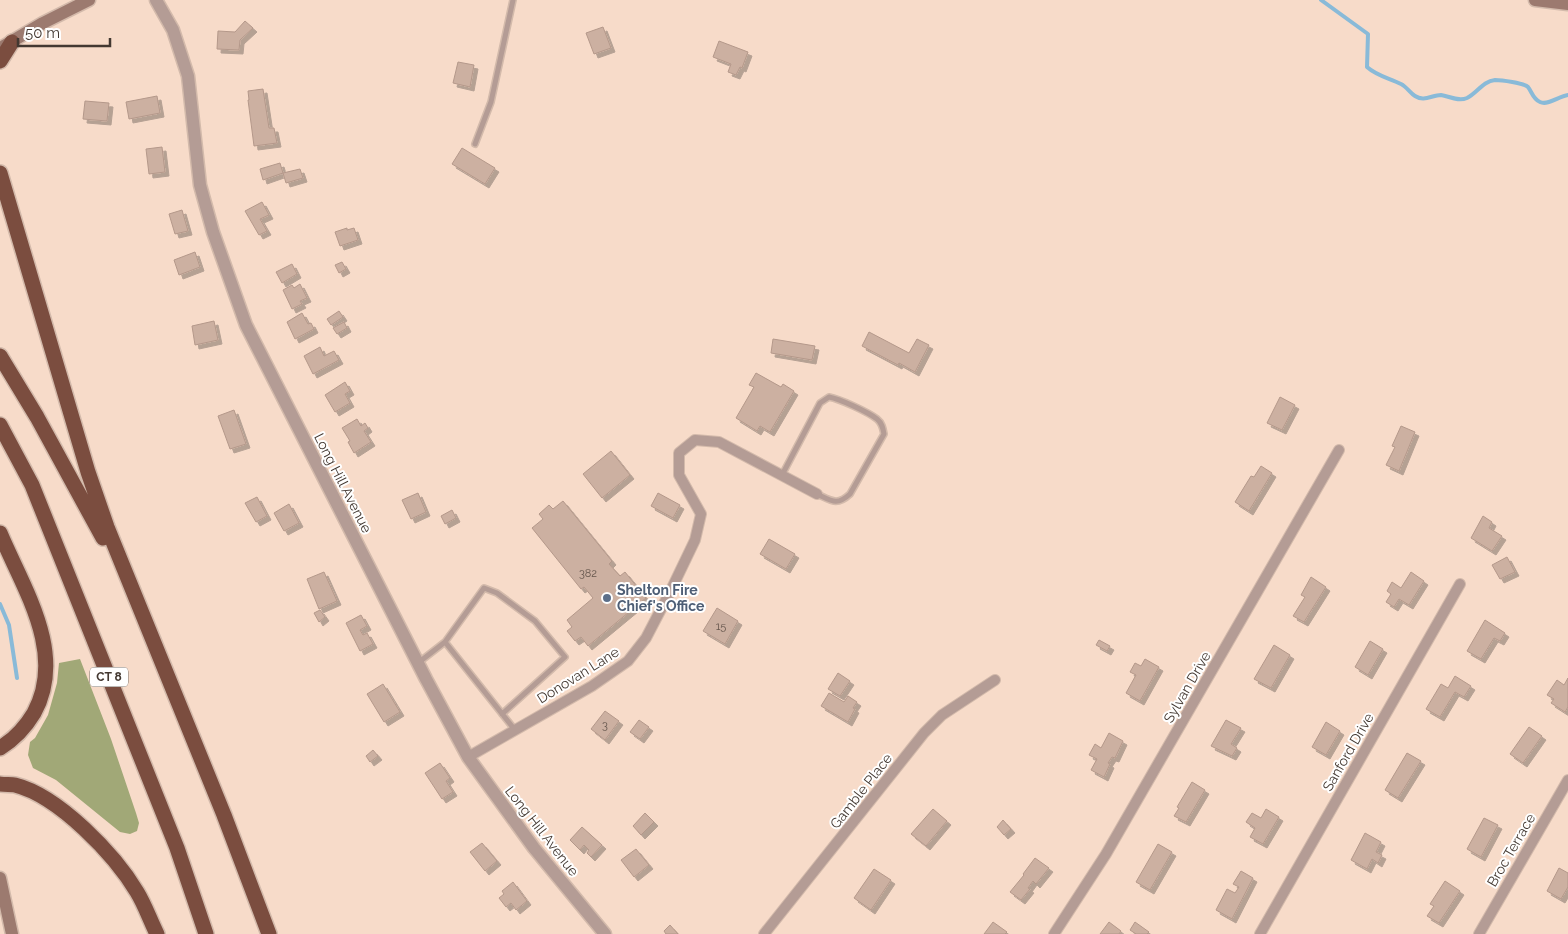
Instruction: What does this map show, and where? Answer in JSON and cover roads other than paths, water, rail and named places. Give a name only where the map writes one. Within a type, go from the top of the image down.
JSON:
[{"type":"highway","points":[[0,61],[6,45]]},
{"type":"highway","points":[[0,173],[88,472],[107,527],[224,815],[269,934]]},
{"type":"highway","points":[[0,356],[37,417],[89,512],[152,636]]},
{"type":"highway","name":"CT 8","points":[[0,424],[32,485],[177,848],[206,934]]},
{"type":"highway","points":[[0,533],[41,627],[46,679],[38,705],[26,727],[8,744],[0,748]]},
{"type":"highway","points":[[0,784],[15,785],[37,794],[62,809],[93,836],[137,892],[157,934]]},
{"type":"main road","points":[[6,45],[43,23],[89,0]]},
{"type":"main road","points":[[1534,0],[1568,4]]},
{"type":"main road","points":[[0,878],[12,934]]},
{"type":"street","name":"Long Hill Avenue","points":[[156,0],[173,30],[188,76],[200,185],[213,232],[246,324],[418,663],[468,757],[534,848],[605,934]]},
{"type":"street","name":"Donovan Lane","points":[[468,757],[592,686],[628,661],[646,638],[695,540],[701,514],[679,474],[679,453],[695,440],[719,442],[817,494]]},
{"type":"street","name":"Sylvan Drive","points":[[1054,934],[1106,854],[1339,450]]},
{"type":"street","name":"Sanford Drive","points":[[1260,934],[1460,584]]},
{"type":"street","name":"Gamble Place","points":[[764,934],[924,734],[942,715],[995,680]]},
{"type":"street","name":"Broc Terrace","points":[[1479,934],[1568,780]]},
{"type":"lane","points":[[475,144],[491,102],[513,0]]},
{"type":"lane","points":[[782,475],[820,403],[829,397],[838,399],[878,419],[883,426],[884,434],[850,494],[842,501],[835,502],[817,494]]},
{"type":"lane","points":[[418,663],[445,642],[484,588],[497,593],[535,621],[565,657],[502,714]]},
{"type":"lane","points":[[445,642],[515,730]]},
{"type":"waterway","points":[[1321,0],[1368,34],[1367,67],[1379,75],[1403,85],[1418,98],[1441,95],[1464,99],[1471,96],[1487,83],[1495,80],[1526,86],[1536,99],[1543,103],[1568,95]]},
{"type":"waterway","points":[[0,604],[9,625],[17,678]]},
{"type":"place","name":"Shelton Fire Chief's Office","points":[[607,598]]}]
